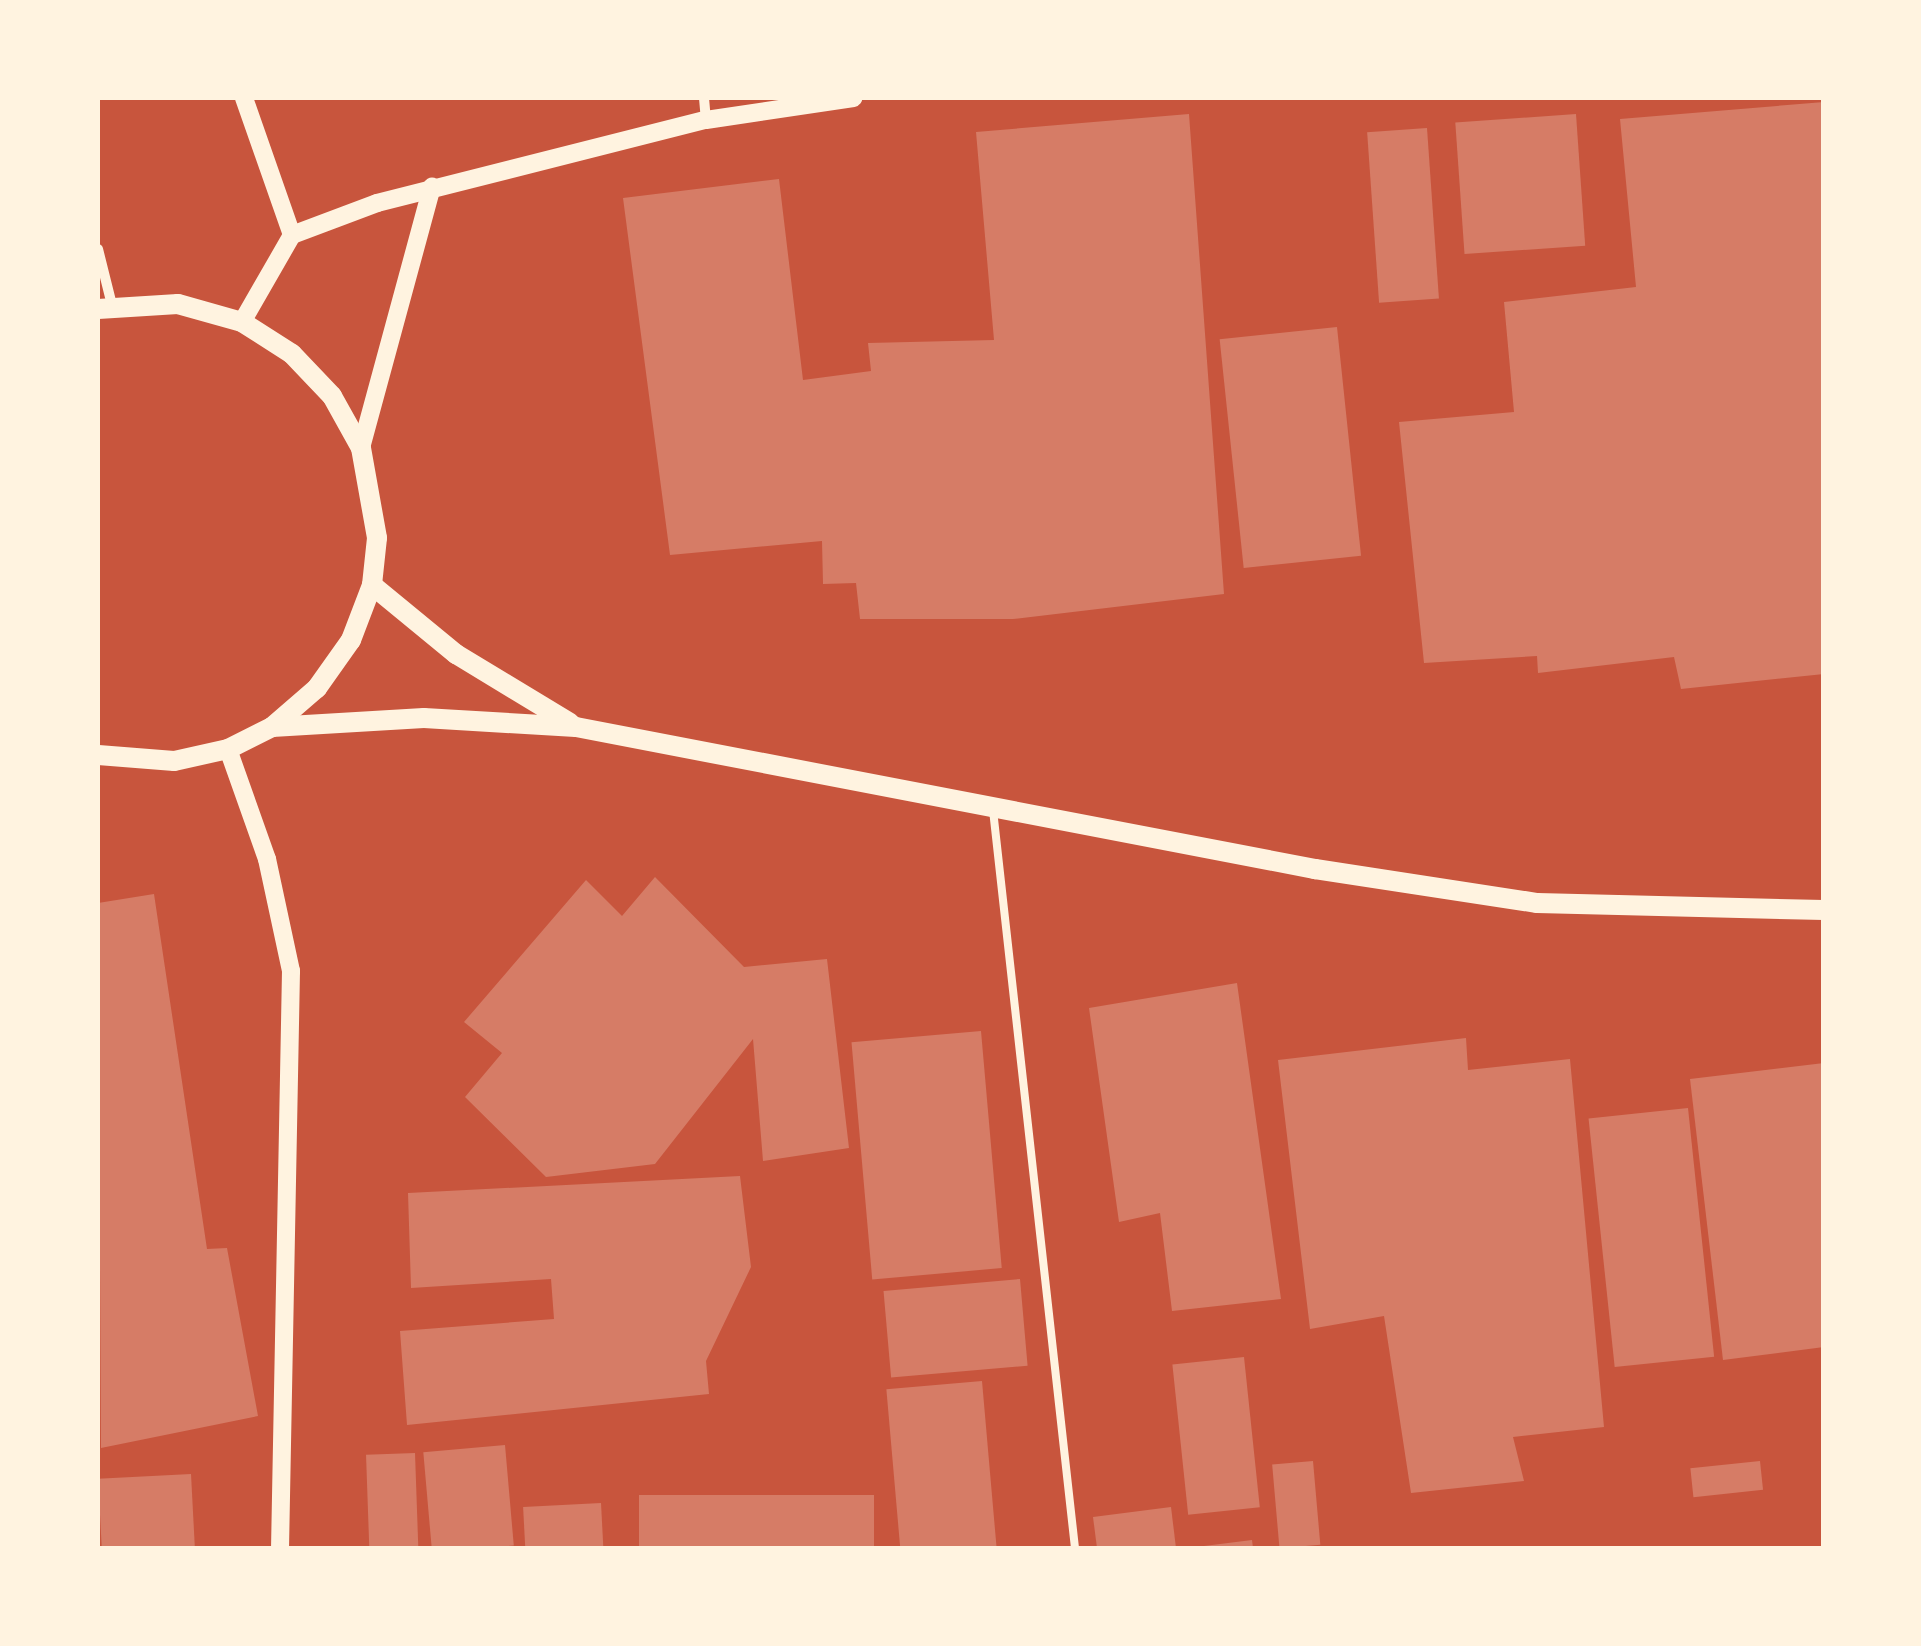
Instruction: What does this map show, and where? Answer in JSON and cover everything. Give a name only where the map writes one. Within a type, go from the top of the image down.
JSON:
[{"type":"main road","points":[[98,755],[174,761],[228,749],[272,727],[317,688],[351,640],[372,585],[377,538],[361,448],[332,396],[292,354],[242,322],[178,304],[105,307]]},
{"type":"main road","points":[[372,585],[456,654],[576,726]]},
{"type":"main road","points":[[272,727],[424,718],[576,726],[1315,869],[1538,903],[1824,910]]},
{"type":"street","points":[[244,98],[292,236]]},
{"type":"street","points":[[704,98],[706,120]]},
{"type":"street","points":[[242,322],[292,236],[432,186],[706,120],[854,98]]},
{"type":"street","points":[[361,448],[432,186]]},
{"type":"street","points":[[98,248],[105,307]]},
{"type":"street","points":[[228,749],[267,859],[291,971],[280,1548]]},
{"type":"lane","points":[[993,806],[1075,1548]]},
{"type":"building","points":[[1824,102],[1824,674],[1681,689],[1674,657],[1538,673],[1537,656],[1424,663],[1399,422],[1514,412],[1504,302],[1636,287],[1620,119]]},
{"type":"building","points":[[1189,114],[1224,594],[1013,619],[860,619],[856,583],[823,584],[822,541],[670,555],[623,198],[779,179],[803,380],[871,371],[868,343],[994,340],[976,132]]},
{"type":"building","points":[[1576,114],[1585,246],[1465,254],[1455,122]]},
{"type":"building","points":[[1427,128],[1439,299],[1379,303],[1367,132]]},
{"type":"building","points":[[1337,327],[1361,556],[1244,568],[1220,339]]},
{"type":"building","points":[[655,877],[744,967],[827,959],[849,1148],[763,1161],[753,1039],[655,1164],[546,1177],[465,1097],[502,1053],[464,1022],[586,880],[622,916]]},
{"type":"building","points":[[154,894],[207,1249],[227,1248],[258,1416],[101,1448],[98,903]]},
{"type":"building","points":[[1237,983],[1281,1299],[1172,1311],[1160,1213],[1119,1222],[1089,1008]]},
{"type":"building","points":[[981,1031],[1002,1268],[872,1279],[851,1042]]},
{"type":"building","points":[[1466,1038],[1468,1070],[1570,1059],[1604,1427],[1513,1437],[1524,1481],[1411,1493],[1384,1316],[1310,1329],[1278,1060]]},
{"type":"building","points":[[1824,1063],[1824,1347],[1723,1360],[1690,1079]]},
{"type":"building","points":[[1688,1108],[1714,1357],[1615,1367],[1589,1118]]},
{"type":"building","points":[[740,1176],[751,1267],[706,1361],[709,1394],[407,1425],[400,1331],[554,1319],[551,1279],[411,1288],[408,1193]]},
{"type":"building","points":[[1020,1279],[1028,1366],[891,1378],[884,1291]]},
{"type":"building","points":[[1244,1357],[1260,1507],[1188,1515],[1172,1365]]},
{"type":"building","points":[[982,1381],[997,1548],[900,1548],[886,1389]]},
{"type":"building","points":[[505,1445],[514,1546],[432,1548],[423,1452]]},
{"type":"building","points":[[415,1453],[418,1548],[369,1548],[366,1455]]},
{"type":"building","points":[[1313,1461],[1320,1545],[1279,1548],[1272,1465]]},
{"type":"building","points":[[1760,1461],[1763,1490],[1693,1497],[1690,1468]]},
{"type":"building","points":[[191,1474],[195,1548],[102,1548],[98,1479]]},
{"type":"building","points":[[639,1495],[874,1495],[874,1548],[639,1548]]},
{"type":"building","points":[[601,1503],[603,1548],[525,1548],[523,1507]]},
{"type":"building","points":[[1171,1507],[1176,1548],[1097,1548],[1093,1517]]},
{"type":"building","points":[[1252,1540],[1253,1548],[1204,1548],[1204,1546]]}]
